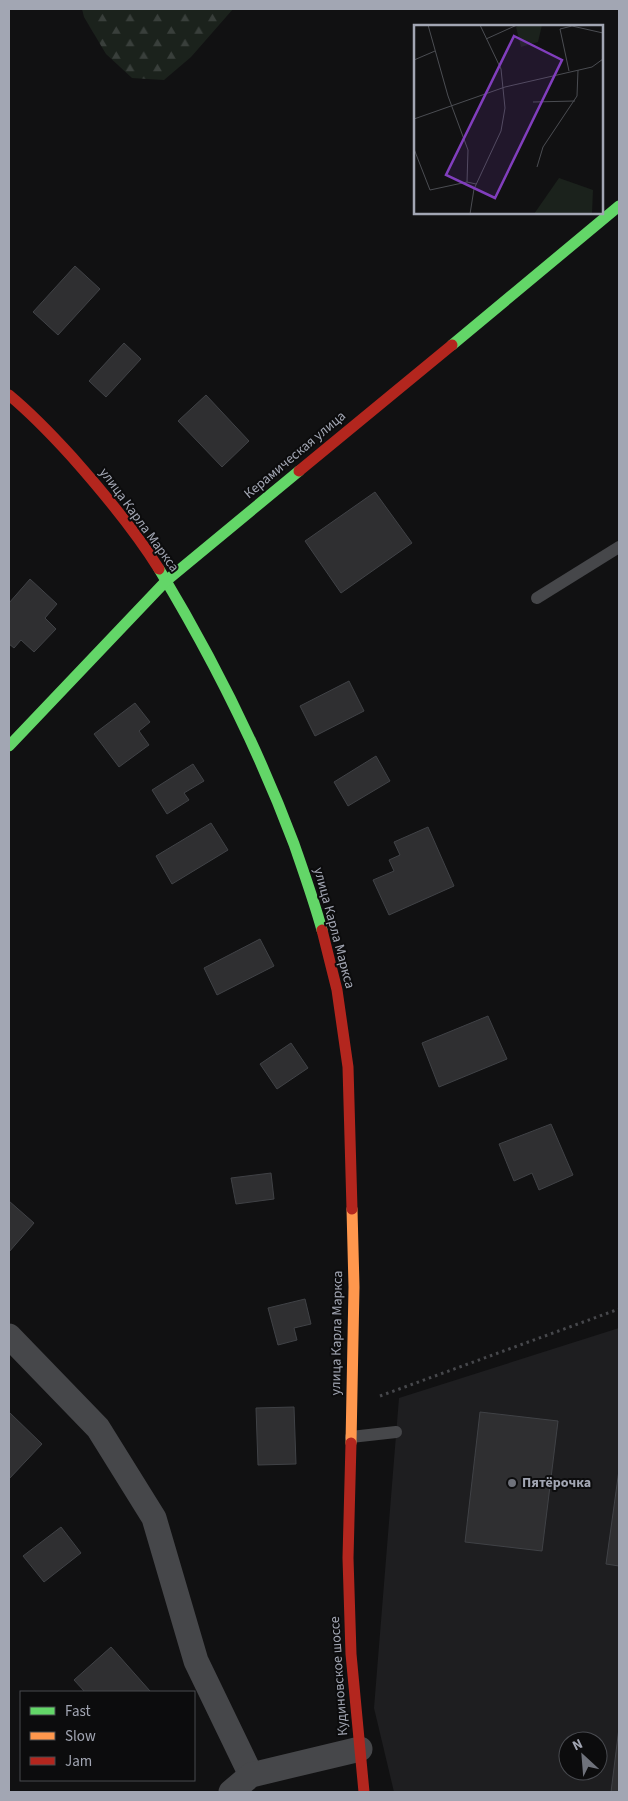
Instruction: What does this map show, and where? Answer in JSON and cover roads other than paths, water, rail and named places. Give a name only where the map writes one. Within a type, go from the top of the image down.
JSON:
[{"type":"main road","name":"Керамическая улица","points":[[9,746],[166,581],[619,206]]},
{"type":"main road","name":"улица Карла Маркса","points":[[9,395],[28,410],[98,485],[157,564],[235,705],[276,796],[314,900],[337,990],[348,1067],[354,1287],[348,1558]]},
{"type":"main road","name":"Кудиновское шоссе","points":[[348,1558],[351,1654],[364,1792]]},
{"type":"street","points":[[9,1336],[98,1428],[154,1518],[196,1661],[251,1775]]},
{"type":"street","points":[[231,1792],[251,1775],[360,1749]]},
{"type":"lane","points":[[537,598],[619,547]]},
{"type":"lane","points":[[351,1437],[396,1432]]},
{"type":"place","name":"Пятёрочка","points":[[512,1483]]}]
